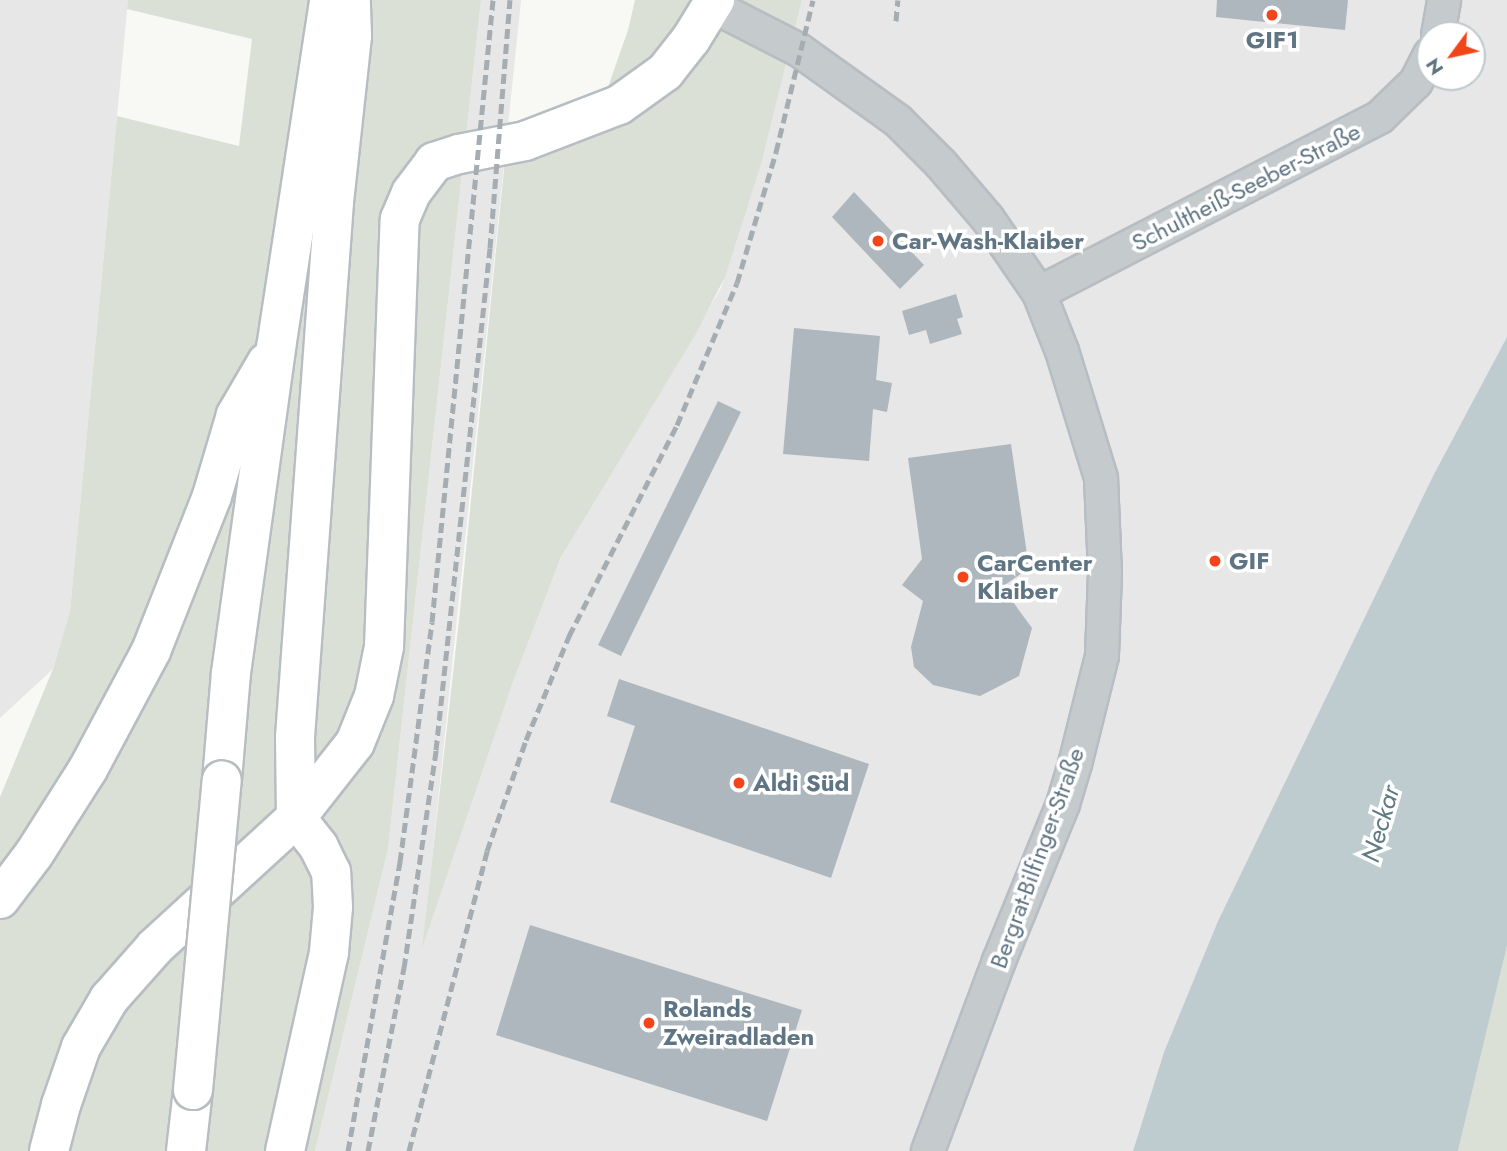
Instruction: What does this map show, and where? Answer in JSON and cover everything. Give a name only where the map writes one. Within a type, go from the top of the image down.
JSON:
[{"type":"main road","points":[[186,1151],[231,673],[275,348],[329,0]]},
{"type":"main road","points":[[285,1151],[329,952],[333,907],[331,872],[319,847],[296,818],[295,737],[334,202],[352,35],[351,0]]},
{"type":"main road","points":[[49,1151],[81,1047],[109,999],[155,947],[296,818],[355,743],[374,696],[384,647],[400,219],[411,193],[434,162],[459,154],[525,141],[619,105],[665,72],[714,3]]},
{"type":"main road","points":[[0,900],[88,769],[151,651],[212,496],[236,415],[275,348]]},
{"type":"street","points":[[1440,21],[1444,0]]},
{"type":"street","name":"Bergrat-Bilfinger-Straße","points":[[714,3],[799,50],[898,121],[988,219],[1039,293],[1062,351],[1101,478],[1105,573],[1102,656],[1063,804],[999,961],[928,1151]]},
{"type":"street","name":"Schultheiß-Seeber-Straße","points":[[1039,293],[1380,117],[1416,82]]},
{"type":"shaded area","points":[[0,0],[128,0],[70,611],[53,669],[0,718]]},
{"type":"shaded area","points":[[128,0],[481,0],[388,849],[315,1151],[0,1151],[0,797],[53,669],[70,611],[117,116],[239,146],[252,39],[127,9]]},
{"type":"shaded area","points":[[481,0],[521,0],[423,946],[513,682],[561,557],[721,288],[761,165],[802,0],[1507,0],[1507,337],[1433,476],[1218,921],[1164,1052],[1133,1151],[315,1151],[388,849]]},
{"type":"shaded area","points":[[635,0],[802,0],[761,165],[725,277],[694,337],[561,557],[513,682],[422,949],[459,620],[507,140],[608,87],[628,30]]},
{"type":"shaded area","points":[[1507,946],[1507,1151],[1458,1151]]},
{"type":"water","name":"Neckar","points":[[1507,337],[1507,946],[1458,1151],[1133,1151],[1164,1052],[1218,921],[1433,476]]},
{"type":"building","name":"GIF1","points":[[1217,0],[1348,0],[1345,30],[1216,17]]},
{"type":"building","name":"Car-Wash-Klaiber","points":[[854,192],[924,265],[900,289],[832,217]]},
{"type":"building","points":[[956,294],[963,317],[957,319],[962,334],[930,344],[926,330],[909,335],[902,311]]},
{"type":"building","points":[[794,328],[880,336],[876,380],[892,383],[887,412],[873,409],[869,461],[783,454]]},
{"type":"building","points":[[718,401],[741,412],[621,656],[598,645]]},
{"type":"building","name":"CarCenter Klaiber","points":[[1011,444],[1029,568],[1002,587],[1032,628],[1019,676],[980,696],[933,685],[914,667],[911,647],[923,601],[902,585],[922,559],[908,458]]},
{"type":"building","name":"Aldi Süd","points":[[619,679],[869,764],[831,878],[610,802],[635,726],[607,716]]},
{"type":"building","name":"Rolands Zweiradladen","points":[[530,925],[802,1010],[767,1121],[496,1035]]},
{"type":"railway","points":[[348,1151],[400,862],[432,622],[493,0]]},
{"type":"railway","points":[[368,1151],[404,968],[436,750],[490,248],[510,0]]},
{"type":"railway","points":[[409,1151],[487,851],[526,740],[569,636],[677,425],[737,283],[776,152],[813,0]]},
{"type":"railway","points":[[896,21],[898,0]]},
{"type":"place","name":"GIF1","points":[[1272,15]]},
{"type":"place","name":"Car-Wash-Klaiber","points":[[878,241]]},
{"type":"place","name":"GIF","points":[[1215,561]]},
{"type":"place","name":"CarCenter Klaiber","points":[[963,577]]},
{"type":"place","name":"Aldi Süd","points":[[739,783]]},
{"type":"place","name":"Rolands Zweiradladen","points":[[649,1023]]}]
